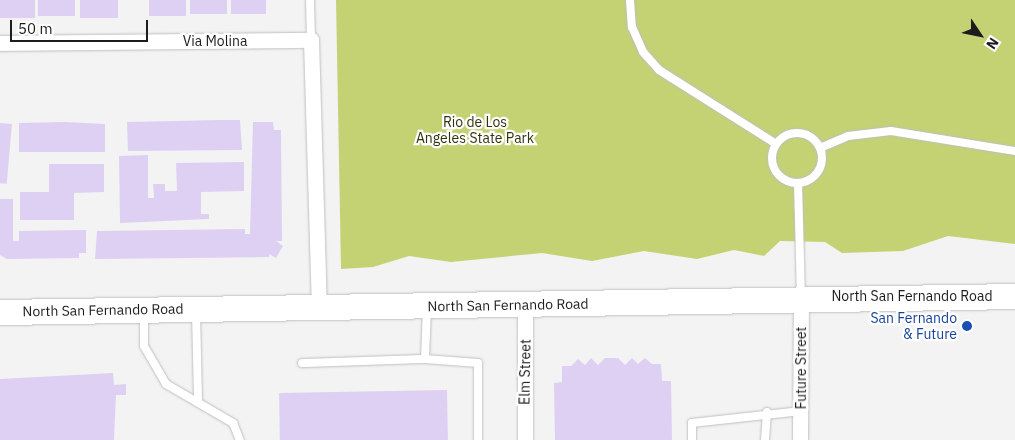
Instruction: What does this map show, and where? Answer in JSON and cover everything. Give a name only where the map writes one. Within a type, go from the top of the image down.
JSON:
[{"type":"main road","name":"North San Fernando Road","points":[[0,312],[319,306],[427,306],[801,297],[1015,296]]},
{"type":"street","name":"Via Molina","points":[[0,43],[311,40]]},
{"type":"street","points":[[311,40],[319,306]]},
{"type":"street","name":"Future Street","points":[[800,440],[801,297]]},
{"type":"street","name":"Elm Street","points":[[525,304],[525,440]]},
{"type":"lane","points":[[310,0],[311,40]]},
{"type":"lane","points":[[630,0],[632,27],[643,52],[659,70],[776,144]]},
{"type":"lane","points":[[820,148],[848,136],[891,131],[1015,151]]},
{"type":"lane","points":[[798,183],[776,174],[771,159],[776,144],[788,134],[803,133],[820,148]]},
{"type":"lane","points":[[798,183],[818,172],[820,148]]},
{"type":"lane","points":[[798,183],[801,297]]},
{"type":"lane","points":[[425,359],[427,306]]},
{"type":"lane","points":[[196,309],[198,402]]},
{"type":"lane","points":[[144,310],[144,346],[166,384],[233,423],[240,440]]},
{"type":"lane","points":[[302,362],[425,359],[478,363],[478,440]]},
{"type":"lane","points":[[692,440],[692,423],[767,412],[801,411]]},
{"type":"lane","points":[[765,440],[767,412]]},
{"type":"green space","name":"Rio de Los Angeles State Park","points":[[336,0],[1015,0],[1015,244],[948,236],[903,251],[842,253],[825,242],[780,241],[764,256],[734,250],[697,259],[644,251],[592,261],[542,253],[451,262],[409,256],[373,267],[341,269]]},
{"type":"building","points":[[0,0],[35,0],[35,18],[0,18]]},
{"type":"building","points":[[38,0],[75,0],[75,16],[38,16]]},
{"type":"building","points":[[80,0],[118,0],[118,18],[80,18]]},
{"type":"building","points":[[149,0],[186,0],[186,16],[149,16]]},
{"type":"building","points":[[190,0],[227,0],[227,14],[190,14]]},
{"type":"building","points":[[231,0],[266,0],[266,14],[231,14]]},
{"type":"building","points":[[240,120],[242,150],[128,151],[127,122]]},
{"type":"building","points":[[65,122],[105,124],[105,152],[19,152],[19,123]]},
{"type":"building","points":[[253,122],[273,122],[274,130],[281,130],[282,241],[276,241],[283,246],[276,258],[269,254],[269,257],[95,259],[97,231],[245,229],[245,234],[250,234]]},
{"type":"building","points":[[0,123],[12,124],[7,184],[0,183]]},
{"type":"building","points":[[148,155],[148,198],[154,198],[153,184],[165,184],[165,191],[177,191],[176,163],[244,162],[244,191],[201,192],[201,214],[209,214],[209,219],[120,223],[119,156]]},
{"type":"building","points":[[49,164],[104,164],[104,192],[74,193],[74,220],[20,220],[20,192],[49,192]]},
{"type":"building","points":[[0,199],[13,199],[13,241],[19,241],[19,231],[86,230],[86,253],[79,253],[79,258],[7,259],[0,255]]},
{"type":"building","points":[[591,358],[598,365],[605,358],[618,358],[625,365],[632,358],[638,364],[645,358],[652,364],[661,364],[662,381],[671,381],[672,440],[555,440],[554,383],[562,382],[562,366],[571,366],[578,359],[585,365]]},
{"type":"building","points":[[113,373],[114,385],[126,384],[126,395],[116,395],[114,440],[0,440],[0,379]]},
{"type":"building","points":[[447,390],[448,440],[280,440],[279,393]]},
{"type":"place","name":"San Fernando & Future","points":[[967,326]]}]
